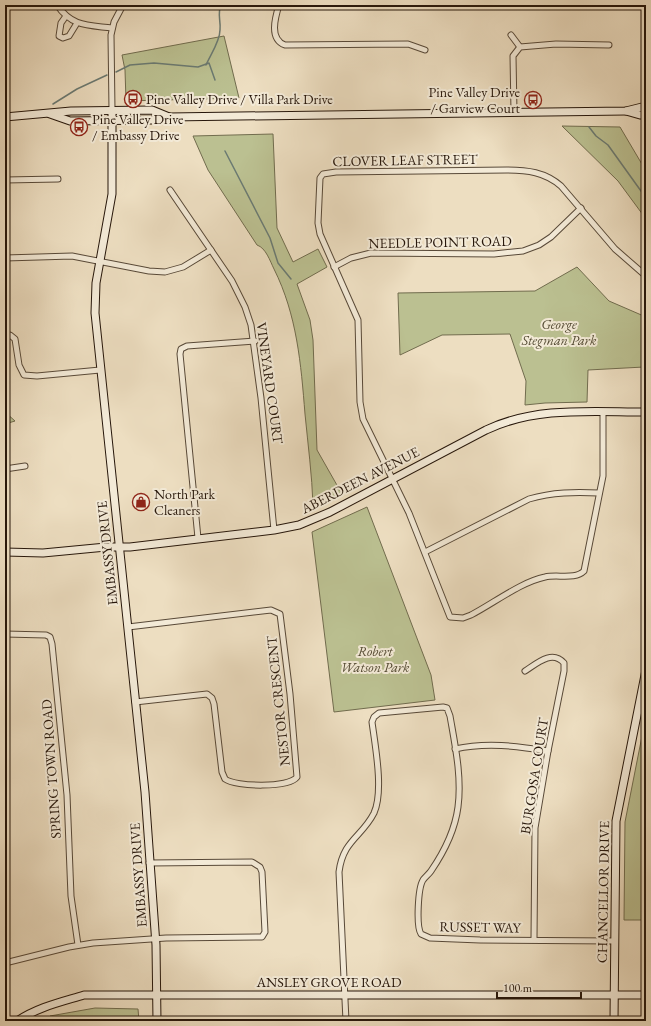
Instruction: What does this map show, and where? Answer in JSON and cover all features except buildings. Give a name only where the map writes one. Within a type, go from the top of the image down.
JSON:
[{"type":"street","points":[[57,5],[66,16],[77,23],[112,28]]},
{"type":"street","points":[[112,110],[112,28],[123,5]]},
{"type":"street","points":[[279,5],[276,18],[275,35],[280,43],[285,45],[408,44],[425,50]]},
{"type":"street","points":[[66,16],[61,23],[59,36],[66,38],[77,23]]},
{"type":"street","points":[[511,35],[520,46]]},
{"type":"street","points":[[520,46],[556,44],[609,45]]},
{"type":"street","points":[[514,112],[513,56],[520,46]]},
{"type":"street","points":[[50,114],[70,121],[152,120],[169,117],[626,111],[646,106]]},
{"type":"street","name":"EMBASSY DRIVE","points":[[112,110],[112,194],[94,300],[100,370],[145,792],[155,939],[157,1021]]},
{"type":"street","points":[[5,117],[70,111],[152,110],[169,117]]},
{"type":"street","points":[[626,111],[646,115]]},
{"type":"street","name":"CLOVER LEAF STREET","points":[[599,493],[586,564],[580,575],[556,575],[531,581],[463,618],[450,617],[410,513],[363,419],[360,402],[358,320],[321,239],[318,223],[320,178],[327,172],[527,170],[556,182],[581,208],[620,254],[646,276]]},
{"type":"street","points":[[5,180],[58,179]]},
{"type":"street","name":"VINEYARD COURT","points":[[170,190],[241,297],[255,341],[274,530]]},
{"type":"street","name":"NEEDLE POINT ROAD","points":[[334,267],[351,258],[371,253],[494,254],[523,251],[539,245],[551,237],[581,208]]},
{"type":"street","points":[[5,258],[72,256],[148,271],[165,272],[183,267],[211,250]]},
{"type":"street","points":[[5,335],[15,339],[19,365],[24,376],[100,370]]},
{"type":"street","points":[[198,538],[180,354],[182,349],[187,346],[255,341]]},
{"type":"street","points":[[425,552],[529,499],[545,494],[564,492],[599,493],[603,476],[603,412]]},
{"type":"street","name":"ABERDEEN AVENUE","points":[[5,552],[43,553],[119,547],[274,530],[299,525],[320,516],[486,430],[514,418],[546,413],[646,412]]},
{"type":"street","points":[[5,469],[25,466]]},
{"type":"street","name":"NESTOR CRESCENT","points":[[128,627],[271,610],[280,614],[282,617],[297,776],[291,782],[279,784],[236,783],[225,779],[222,772],[214,704],[212,698],[207,694],[135,702]]},
{"type":"street","name":"SPRING TOWN ROAD","points":[[5,634],[46,635],[50,637],[52,644],[68,795],[71,896],[78,945]]},
{"type":"street","name":"BURGOSA COURT","points":[[525,672],[546,658],[556,658],[564,663],[564,671],[548,751],[535,828],[534,940]]},
{"type":"street","name":"CHANCELLOR DRIVE","points":[[614,1021],[616,822],[646,670]]},
{"type":"street","name":"RUSSET WAY","points":[[346,994],[339,872],[340,861],[345,849],[370,820],[377,802],[379,781],[372,722],[374,717],[380,713],[395,710],[443,707],[449,711],[455,749],[458,794],[455,822],[446,846],[431,872],[423,880],[421,887],[419,931],[425,937],[430,938],[614,941]]},
{"type":"street","points":[[455,749],[489,745],[511,746],[548,751]]},
{"type":"street","points":[[5,963],[78,945],[155,939],[262,937],[265,932],[265,923],[260,866],[252,862],[149,863]]},
{"type":"street","points":[[346,994],[346,1021]]},
{"type":"street","name":"ANSLEY GROVE ROAD","points":[[17,1021],[42,1008],[62,1000],[84,995],[646,995]]},
{"type":"green space","points":[[224,36],[239,98],[126,101],[125,70],[122,55]]},
{"type":"green space","points":[[5,64],[8,74],[7,105],[5,105]]},
{"type":"green space","points":[[562,126],[620,127],[646,171],[646,219],[618,181]]},
{"type":"green space","points":[[273,134],[277,228],[293,262],[318,249],[327,267],[297,284],[310,320],[313,340],[317,450],[342,494],[313,505],[302,377],[297,340],[288,304],[282,286],[267,255],[263,249],[257,245],[208,170],[193,136]]},
{"type":"green space","name":"George Stegman Park","points":[[577,267],[609,301],[646,317],[646,358],[644,367],[588,370],[587,402],[525,405],[526,381],[510,334],[442,335],[400,355],[398,293],[535,291]]},
{"type":"green space","points":[[5,412],[15,421],[5,424]]},
{"type":"green space","name":"Robert Watson Park","points":[[367,507],[431,675],[435,700],[334,712],[312,532]]},
{"type":"green space","points":[[646,716],[646,920],[624,920],[625,822]]},
{"type":"green space","points":[[95,1008],[138,1009],[139,1021],[50,1021],[50,1016]]},
{"type":"waterway","points":[[206,65],[219,39],[219,11],[221,5]]},
{"type":"waterway","points":[[116,72],[130,65],[154,63],[198,67],[209,63],[215,80]]},
{"type":"waterway","points":[[53,104],[77,89],[107,75]]},
{"type":"waterway","points":[[589,127],[596,136],[608,145],[646,198]]},
{"type":"waterway","points":[[225,151],[270,238],[278,263],[291,279]]},
{"type":"place","name":"Pine Valley Drive / Villa Park Drive","points":[[133,99]]},
{"type":"place","name":"Pine Valley Drive / Garview Court","points":[[533,100]]},
{"type":"place","name":"Pine Valley Drive / Embassy Drive","points":[[79,127]]},
{"type":"place","name":"North Park Cleaners","points":[[141,502]]}]
